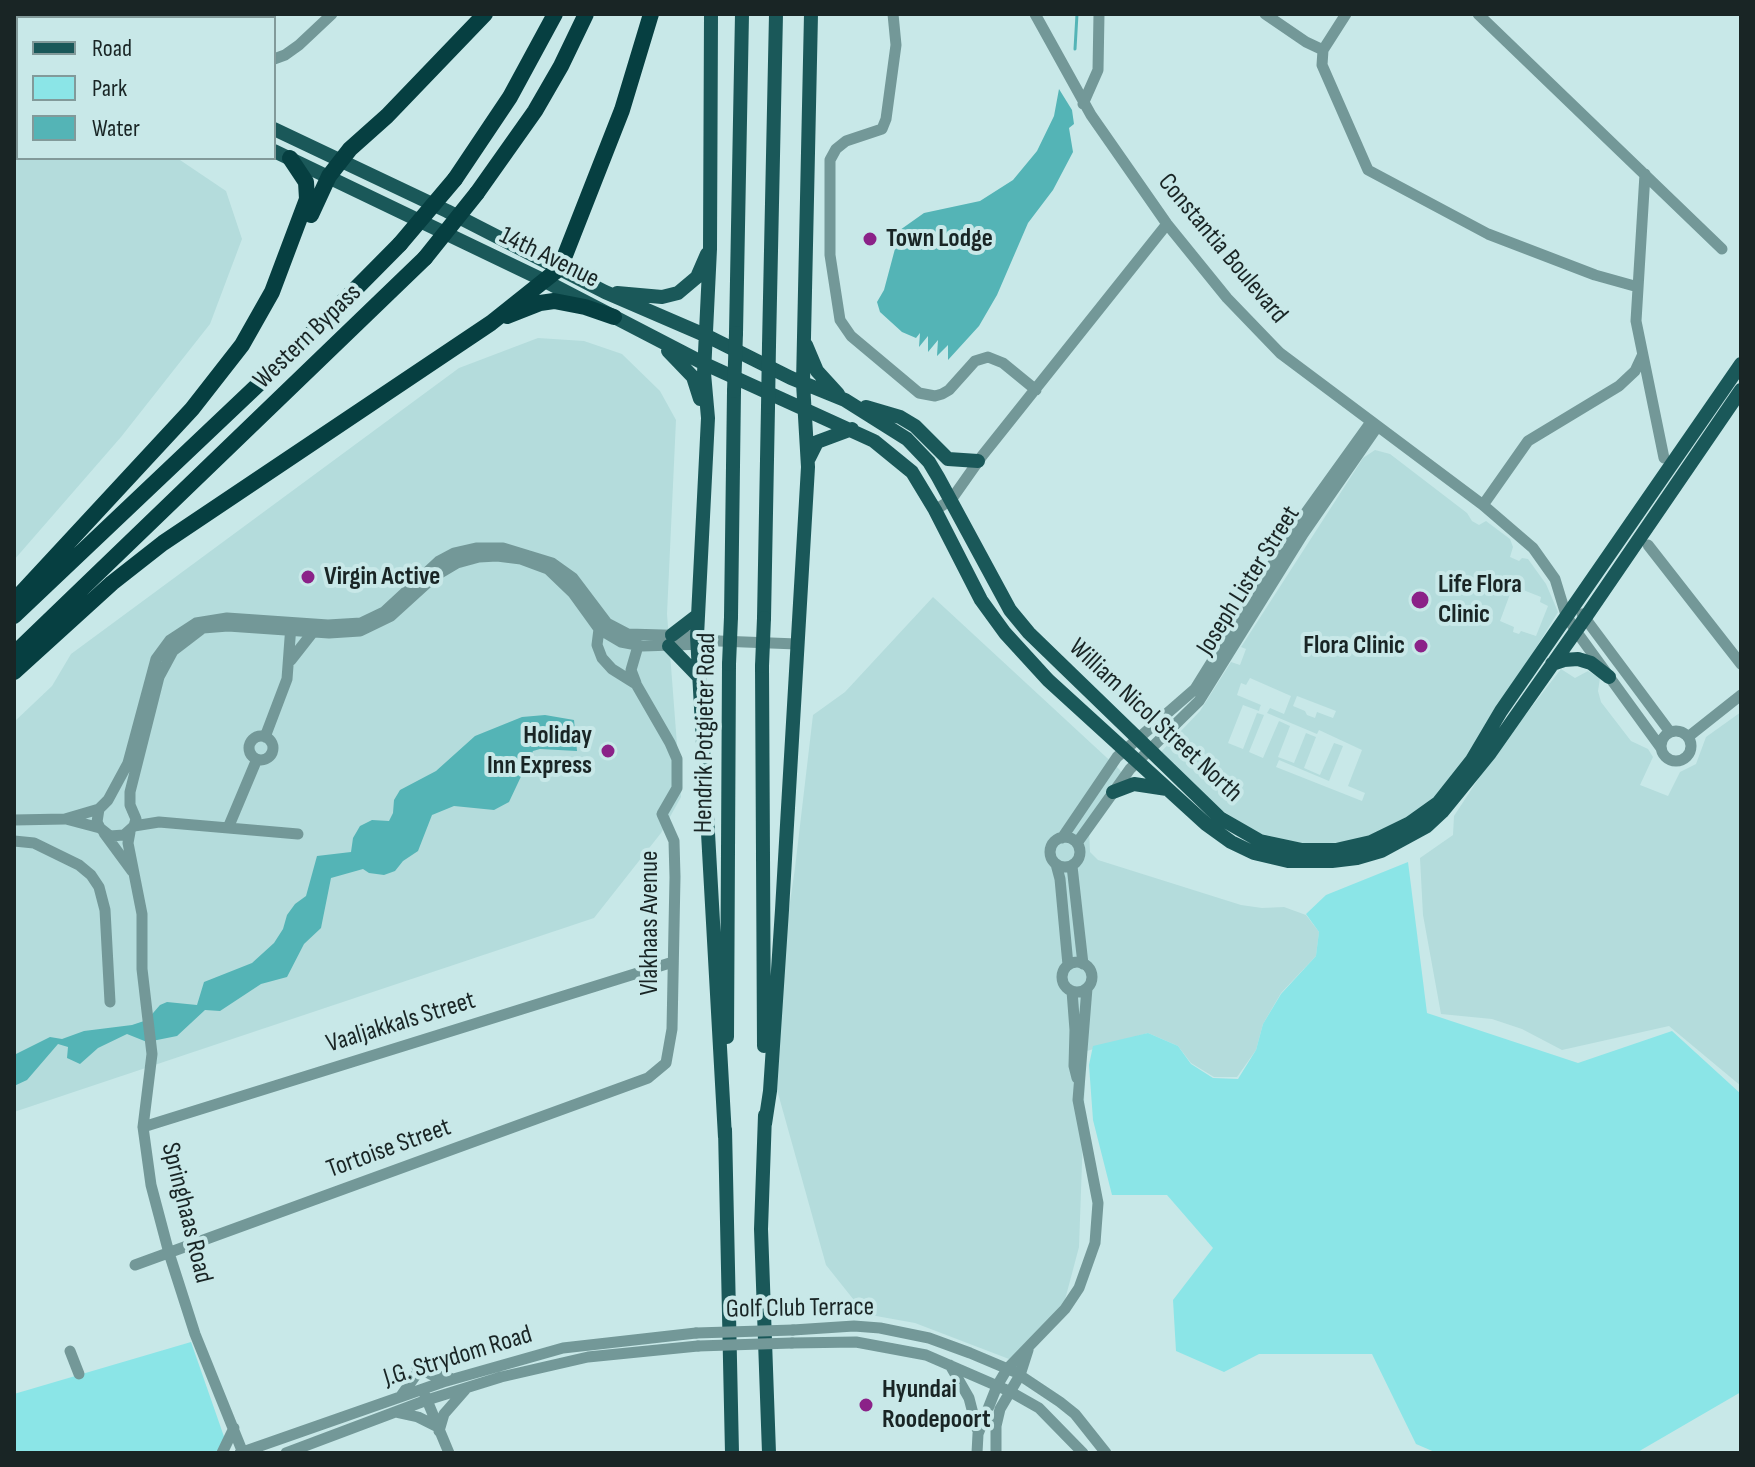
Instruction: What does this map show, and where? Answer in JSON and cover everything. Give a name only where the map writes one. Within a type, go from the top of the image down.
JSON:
[{"type":"highway","points":[[286,258],[302,234],[329,176],[340,160],[485,14]]},
{"type":"highway","name":"Western Bypass","points":[[14,616],[302,343],[400,244],[455,179],[510,97],[555,14]]},
{"type":"highway","name":"Western Bypass","points":[[14,654],[425,258],[477,193],[535,111],[586,14]]},
{"type":"highway","points":[[14,672],[112,583],[163,543],[491,323],[560,268],[622,110],[651,14]]},
{"type":"highway","points":[[14,601],[203,397],[253,326],[286,258],[307,199],[304,178],[282,154]]},
{"type":"highway","points":[[491,323],[540,303],[554,301],[614,317]]},
{"type":"main road","points":[[711,14],[710,249],[705,364],[708,418],[697,640],[725,1137]]},
{"type":"main road","name":"Hendrik Potgieter Road","points":[[729,1449],[725,1137],[729,664],[742,14]]},
{"type":"main road","points":[[772,1453],[761,1229],[765,1124],[762,666],[776,14]]},
{"type":"main road","points":[[808,467],[803,383],[811,14]]},
{"type":"main road","name":"14th Avenue","points":[[276,130],[605,292],[707,336],[803,383]]},
{"type":"main road","name":"14th Avenue","points":[[282,154],[545,281],[705,364],[803,408]]},
{"type":"main road","points":[[605,292],[662,297],[678,293],[697,277],[710,249]]},
{"type":"main road","points":[[649,335],[679,359],[688,371],[708,418]]},
{"type":"main road","points":[[804,341],[817,371],[851,404],[875,408],[910,423],[948,459],[978,461]]},
{"type":"main road","name":"William Nicol Street North","points":[[803,383],[851,404],[907,439],[918,450],[929,462],[951,500],[1010,610],[1038,643],[1213,813],[1260,841],[1302,850],[1336,850],[1388,835],[1423,815],[1454,785],[1568,606],[1741,364]]},
{"type":"main road","name":"William Nicol Street North","points":[[803,408],[852,429],[895,456],[912,472],[981,600],[1005,633],[1048,680],[1206,824],[1231,842],[1254,853],[1288,861],[1311,862],[1357,858],[1381,851],[1427,826],[1442,812],[1490,753],[1741,390]]},
{"type":"main road","points":[[765,1124],[782,910],[808,467],[812,448],[817,442],[852,429]]},
{"type":"main road","points":[[698,615],[671,640],[699,677]]},
{"type":"main road","points":[[1552,665],[1578,659],[1591,663],[1609,677]]},
{"type":"main road","points":[[1113,792],[1134,784],[1167,789]]},
{"type":"street","points":[[276,58],[299,45],[332,14]]},
{"type":"street","points":[[893,14],[896,45],[882,129],[846,141],[836,149],[830,160],[830,255],[840,320],[851,336],[919,393],[942,394],[975,361],[988,357],[1003,363],[1036,390]]},
{"type":"street","name":"Constantia Boulevard","points":[[1035,14],[1083,104],[1167,224],[1227,298],[1280,353],[1483,505],[1533,548],[1555,579],[1576,631],[1661,748]]},
{"type":"street","points":[[1083,104],[1098,70],[1099,14]]},
{"type":"street","points":[[1265,14],[1323,50]]},
{"type":"street","points":[[1346,14],[1323,50],[1322,65],[1368,170],[1488,234],[1603,278],[1638,287]]},
{"type":"street","points":[[1478,14],[1722,249]]},
{"type":"street","points":[[1645,174],[1636,321],[1664,458]]},
{"type":"street","points":[[935,510],[951,500],[978,461],[1167,224]]},
{"type":"street","points":[[1483,505],[1528,441],[1619,386],[1635,371],[1642,355]]},
{"type":"street","name":"Joseph Lister Street","points":[[1062,838],[1117,757],[1195,689],[1297,525],[1374,424]]},
{"type":"street","name":"Joseph Lister Street","points":[[1077,843],[1137,761],[1192,710],[1210,685],[1374,424]]},
{"type":"street","points":[[1648,545],[1741,664]]},
{"type":"street","name":"Vlakhaas Avenue","points":[[132,808],[130,792],[163,667],[184,640],[203,628],[361,623],[384,612],[439,561],[454,553],[476,548],[503,548],[552,563],[581,587],[603,626],[597,645],[606,664],[636,684],[677,759],[677,788],[662,814],[674,841],[669,1057],[656,1072]]},
{"type":"street","name":"Vlakhaas Avenue","points":[[104,805],[128,763],[156,659],[170,640],[196,623],[213,618],[291,626],[313,632],[344,633],[370,627],[391,616],[444,570],[479,557],[497,556],[521,559],[548,569],[603,626]]},
{"type":"street","name":"Constantia Boulevard","points":[[1568,606],[1585,618],[1670,732]]},
{"type":"street","points":[[228,828],[257,759],[265,759],[273,750],[272,742],[265,737],[287,679],[291,626]]},
{"type":"street","points":[[603,626],[634,636],[671,640],[797,644]]},
{"type":"street","points":[[603,626],[621,642],[638,646],[671,640]]},
{"type":"street","points":[[290,662],[313,632]]},
{"type":"street","points":[[636,684],[631,670],[638,646]]},
{"type":"street","points":[[1688,737],[1741,695]]},
{"type":"street","points":[[1680,731],[1688,737],[1691,747],[1683,759],[1669,759],[1661,748],[1664,737],[1670,732],[1680,731]]},
{"type":"street","points":[[65,819],[120,800],[159,822]]},
{"type":"street","points":[[104,805],[97,822],[134,874]]},
{"type":"street","points":[[132,808],[132,829]]},
{"type":"street","points":[[14,820],[65,819],[117,837],[132,829],[159,822],[298,834]]},
{"type":"street","name":"Springhaas Road","points":[[132,829],[128,843],[142,914],[142,969],[152,1054],[143,1127],[151,1185],[195,1334],[242,1453]]},
{"type":"street","points":[[1056,864],[1061,867],[1076,863],[1080,853],[1077,843],[1062,838],[1055,841],[1050,856],[1060,879],[1068,965],[1062,978],[1066,988],[1072,991],[1087,988]]},
{"type":"street","points":[[14,841],[42,846],[84,868],[95,880],[105,910],[110,1002]]},
{"type":"street","points":[[1072,866],[1083,964],[1091,975],[1087,988],[1083,1057],[1078,1082]]},
{"type":"street","name":"Vaaljakkals Street","points":[[143,1127],[673,962]]},
{"type":"street","points":[[1068,965],[1083,964]]},
{"type":"street","points":[[978,1434],[1007,1369],[1065,1309],[1079,1288],[1095,1243],[1098,1203],[1080,1117],[1074,1066],[1072,991]]},
{"type":"street","name":"Tortoise Street","points":[[135,1265],[648,1078],[656,1072]]},
{"type":"street","name":"Golf Club Terrace","points":[[696,1333],[854,1326],[906,1332],[956,1348],[1020,1375],[1075,1414],[1096,1448],[1106,1453]]},
{"type":"street","name":"J.G. Strydom Road","points":[[286,1453],[395,1412],[455,1378],[563,1348],[696,1333]]},
{"type":"street","name":"Golf Club Terrace","points":[[698,1346],[856,1342],[926,1355],[1009,1391],[1048,1415],[1079,1449]]},
{"type":"street","name":"J.G. Strydom Road","points":[[242,1453],[400,1396],[469,1387],[588,1357],[698,1346]]},
{"type":"street","points":[[996,1453],[996,1426],[1000,1409],[1020,1375],[1028,1349]]},
{"type":"street","points":[[70,1351],[79,1374]]},
{"type":"street","points":[[950,1365],[973,1409],[978,1434],[977,1453]]},
{"type":"street","points":[[400,1396],[417,1369],[455,1378]]},
{"type":"street","points":[[439,1429],[444,1414],[469,1387]]},
{"type":"street","points":[[425,1394],[449,1453]]},
{"type":"street","points":[[395,1412],[418,1417],[439,1429]]},
{"type":"street","points":[[222,1453],[234,1428]]},
{"type":"street","points":[[1079,1449],[1096,1448]]},
{"type":"shaded area","points":[[14,53],[16,160],[180,160],[226,191],[242,239],[210,324],[121,437],[14,560]]},
{"type":"shaded area","points":[[538,338],[584,341],[622,354],[660,391],[676,420],[667,614],[681,797],[661,833],[594,918],[14,1112],[14,722],[52,686],[71,654],[459,368]]},
{"type":"shaded area","points":[[1375,450],[1390,454],[1467,513],[1472,521],[1479,525],[1486,521],[1510,539],[1513,547],[1510,557],[1519,561],[1528,559],[1546,584],[1558,612],[1465,763],[1438,796],[1396,825],[1352,842],[1304,844],[1258,833],[1215,806],[1159,754],[1200,711],[1231,662],[1240,665],[1246,649],[1241,647],[1363,458]],"holes":[[[1513,586],[1541,597],[1540,602],[1548,606],[1536,636],[1513,632],[1514,627],[1500,621]],[[1250,678],[1291,696],[1284,714],[1270,708],[1267,713],[1317,734],[1319,730],[1362,750],[1348,786],[1365,793],[1362,801],[1276,767],[1279,760],[1329,781],[1343,746],[1334,743],[1320,775],[1304,768],[1316,737],[1306,733],[1294,763],[1278,757],[1290,726],[1279,721],[1263,758],[1249,752],[1264,715],[1257,713],[1243,749],[1228,743],[1243,705],[1259,711],[1261,705],[1237,695],[1241,683],[1246,685]],[[1297,696],[1336,711],[1333,718],[1317,712],[1315,718],[1293,706]]]},
{"type":"shaded area","points":[[933,597],[1119,769],[1127,780],[1089,829],[1090,852],[1098,860],[1241,905],[1284,907],[1306,915],[1319,932],[1316,956],[1281,993],[1263,1024],[1256,1050],[1237,1077],[1214,1077],[1191,1063],[1178,1046],[1148,1033],[1080,1053],[1085,1079],[1079,1247],[1062,1311],[1009,1359],[915,1323],[865,1314],[826,1265],[774,1079],[777,992],[813,715],[845,692]]},
{"type":"shaded area","points":[[1561,669],[1575,678],[1588,671],[1600,678],[1598,691],[1601,702],[1631,741],[1648,749],[1653,757],[1640,785],[1668,796],[1680,772],[1696,764],[1706,737],[1741,712],[1741,1086],[1669,1026],[1562,1050],[1522,1029],[1492,1019],[1441,1014],[1423,915],[1420,858],[1453,835],[1454,816],[1492,758]]},
{"type":"green space","points":[[1408,862],[1427,1013],[1578,1063],[1672,1031],[1741,1094],[1741,1392],[1636,1453],[1437,1453],[1416,1444],[1372,1354],[1259,1354],[1224,1372],[1176,1351],[1173,1300],[1213,1248],[1167,1195],[1112,1195],[1093,1120],[1089,1065],[1093,1046],[1148,1033],[1178,1046],[1191,1064],[1213,1078],[1238,1079],[1256,1050],[1263,1024],[1281,994],[1316,956],[1319,932],[1306,914],[1326,895]]},
{"type":"green space","points":[[191,1342],[229,1451],[14,1453],[14,1394]]},
{"type":"water","points":[[1059,89],[1072,110],[1074,124],[1069,128],[1073,152],[1053,190],[1028,223],[997,295],[979,326],[948,360],[948,345],[937,356],[938,340],[928,352],[928,336],[919,347],[920,333],[916,338],[902,332],[880,312],[877,302],[884,290],[900,230],[924,213],[980,201],[1013,180],[1037,151],[1054,116]]},
{"type":"water","points":[[545,715],[574,720],[577,751],[533,751],[509,802],[494,810],[454,806],[432,815],[418,851],[395,871],[384,875],[363,869],[331,878],[321,928],[304,944],[287,977],[261,984],[220,1011],[205,1010],[177,1036],[147,1042],[127,1034],[98,1048],[80,1064],[67,1058],[68,1047],[58,1044],[27,1080],[14,1086],[14,1055],[50,1037],[62,1039],[84,1031],[132,1025],[147,1020],[160,1005],[167,1002],[197,1005],[204,982],[252,963],[274,943],[287,915],[306,896],[317,856],[351,852],[353,838],[360,826],[372,820],[389,821],[400,790],[436,771],[475,736],[522,717]]},
{"type":"waterway","points":[[1075,49],[1077,14]]},
{"type":"place","name":"Town Lodge","points":[[870,239]]},
{"type":"place","name":"Virgin Active","points":[[308,577]]},
{"type":"place","name":"Life Flora Clinic","points":[[1420,600]]},
{"type":"place","name":"Flora Clinic","points":[[1421,646]]},
{"type":"place","name":"Holiday Inn Express","points":[[608,751]]},
{"type":"place","name":"Hyundai Roodepoort","points":[[866,1405]]}]
